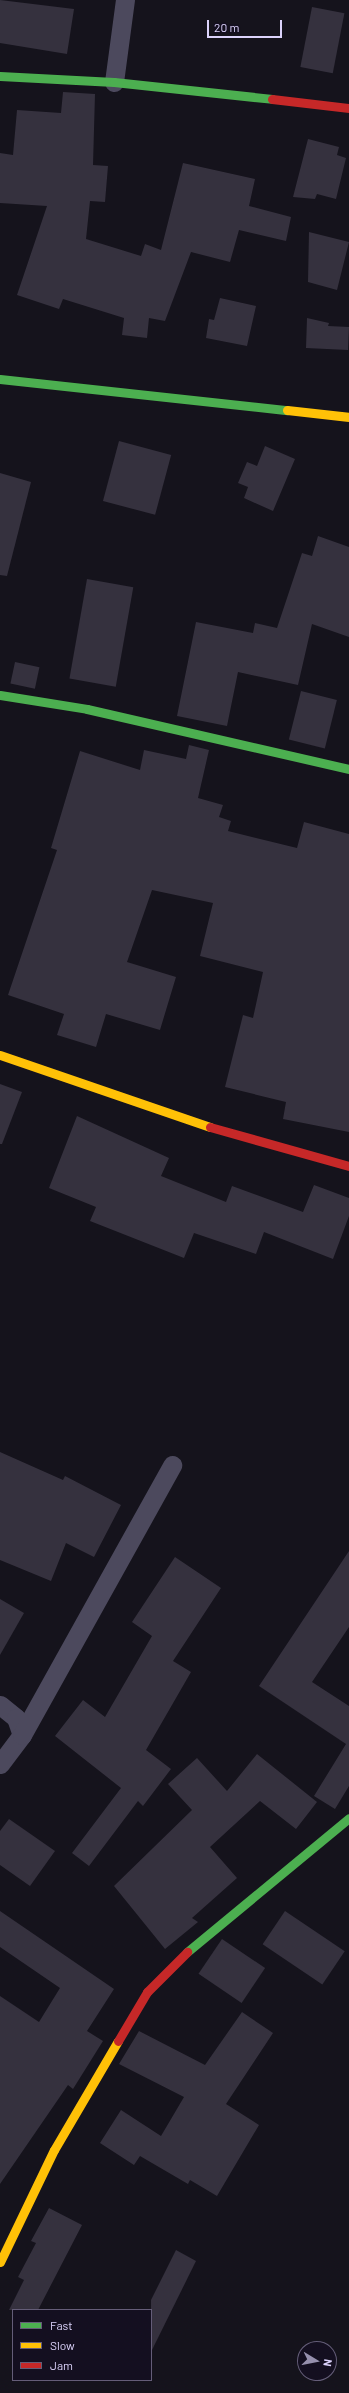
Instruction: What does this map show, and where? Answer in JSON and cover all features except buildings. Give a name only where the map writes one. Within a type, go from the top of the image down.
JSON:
[{"type":"street","points":[[114,82],[125,0]]},
{"type":"street","points":[[0,76],[114,82],[349,108]]},
{"type":"street","points":[[0,379],[349,417]]},
{"type":"street","points":[[0,695],[86,709],[349,769]]},
{"type":"street","points":[[0,1055],[174,1117],[349,1166]]},
{"type":"street","points":[[0,1764],[22,1735],[172,1465]]},
{"type":"street","points":[[0,1705],[16,1718],[22,1735]]},
{"type":"street","points":[[0,2262],[54,2150],[147,1992],[185,1953],[349,1818]]},
{"type":"traffic: fast","points":[[0,76],[114,82],[272,99]]},
{"type":"traffic: fast","points":[[0,379],[287,410]]},
{"type":"traffic: fast","points":[[0,695],[87,709],[349,769]]},
{"type":"traffic: fast","points":[[187,1952],[349,1818]]},
{"type":"traffic: slow","points":[[287,410],[349,417]]},
{"type":"traffic: slow","points":[[0,1055],[210,1127]]},
{"type":"traffic: slow","points":[[0,2262],[54,2150],[118,2041]]},
{"type":"traffic: jam","points":[[272,99],[349,108]]},
{"type":"traffic: jam","points":[[210,1127],[349,1166]]},
{"type":"traffic: jam","points":[[118,2041],[147,1992],[187,1952]]}]
